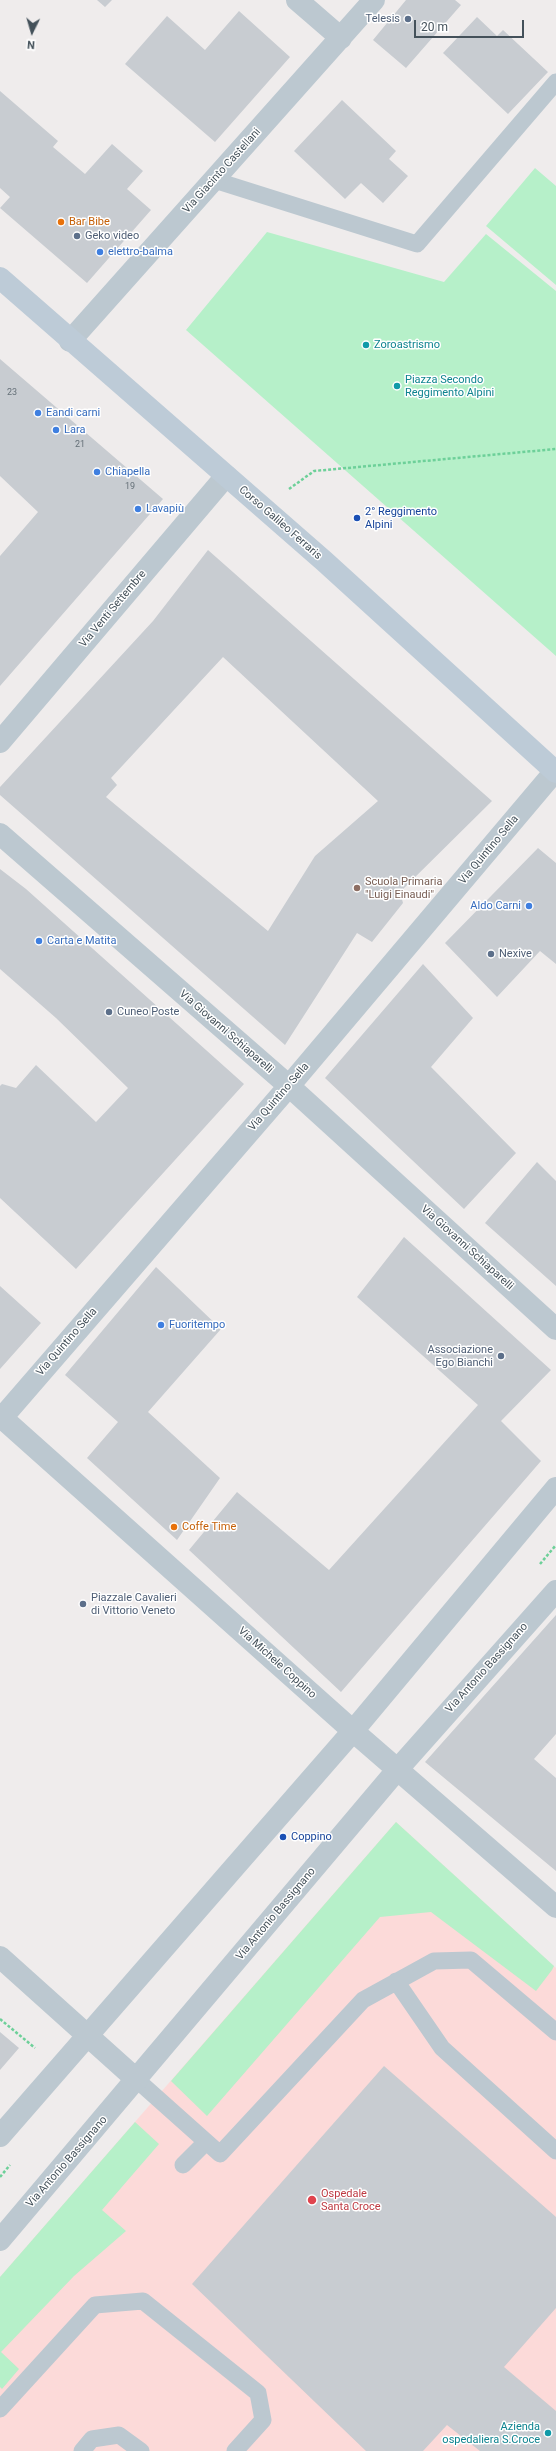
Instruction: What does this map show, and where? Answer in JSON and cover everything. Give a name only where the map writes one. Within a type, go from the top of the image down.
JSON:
[{"type":"street","points":[[298,0],[340,38]]},
{"type":"street","name":"Via Giacinto Castellani","points":[[70,341],[374,0]]},
{"type":"street","name":"Corso Galileo Ferraris","points":[[0,278],[70,341],[264,508],[556,771]]},
{"type":"street","name":"Via Venti Settembre","points":[[0,742],[226,476]]},
{"type":"street","name":"Via Quintino Sella","points":[[1,1418],[288,1086],[556,771]]},
{"type":"street","name":"Via Giovanni Schiaparelli","points":[[0,834],[288,1086],[556,1329]]},
{"type":"street","name":"Via Michele Coppino","points":[[1,1418],[353,1732],[556,1907]]},
{"type":"street","points":[[0,2136],[353,1732],[556,1488]]},
{"type":"street","name":"Via Antonio Bassignano","points":[[0,2240],[137,2080],[397,1770],[556,1591]]},
{"type":"street","points":[[0,1956],[137,2080]]},
{"type":"lane","points":[[214,180],[417,244],[556,82]]},
{"type":"lane","points":[[137,2080],[220,2154],[363,2000],[434,1961],[471,1960],[556,2032]]},
{"type":"lane","points":[[396,1981],[442,2048],[556,2151]]},
{"type":"lane","points":[[183,2165],[206,2142]]},
{"type":"lane","points":[[1,2407],[95,2305],[143,2301],[258,2393],[263,2420],[235,2451]]},
{"type":"lane","points":[[82,2451],[92,2439],[119,2435],[141,2451]]},
{"type":"path","points":[[264,508],[314,472],[556,449]]},
{"type":"path","points":[[0,2019],[59,2068]]},
{"type":"shaded area","name":"Ospedale Santa Croce","points":[[396,1822],[556,1968],[556,2451],[0,2451],[0,2277]]},
{"type":"green space","points":[[535,168],[556,186],[556,285],[486,226]]},
{"type":"green space","name":"Piazza Secondo Reggimento Alpini","points":[[267,232],[444,282],[486,234],[556,291],[556,656],[186,330]]},
{"type":"green space","points":[[396,1822],[554,1966],[552,1970],[536,1991],[431,1912],[380,1917],[207,2116],[171,2081]]},
{"type":"green space","points":[[135,2122],[159,2144],[102,2210],[126,2231],[74,2276],[1,2352],[19,2369],[2,2389],[0,2387],[0,2277]]},
{"type":"building","points":[[97,0],[112,0],[105,7]]},
{"type":"building","points":[[406,0],[455,0],[461,5],[406,68],[373,40]]},
{"type":"building","points":[[239,11],[290,57],[215,142],[125,64],[167,16],[205,50]]},
{"type":"building","points":[[477,17],[497,36],[503,30],[548,72],[508,114],[443,53]]},
{"type":"building","points":[[0,91],[58,141],[53,147],[85,174],[112,144],[143,171],[127,189],[151,210],[87,283],[0,208],[10,197],[0,188]]},
{"type":"building","points":[[342,100],[396,151],[389,159],[408,176],[383,203],[361,183],[345,199],[294,151]]},
{"type":"building","points":[[0,359],[163,499],[0,686],[0,556],[38,512],[0,476]]},
{"type":"building","points":[[208,550],[492,801],[400,892],[403,903],[372,942],[357,933],[285,1045],[0,795],[0,787],[153,621]],"holes":[[[223,657],[378,801],[315,856],[268,931],[106,797],[117,785],[111,778]]]},
{"type":"building","points":[[538,848],[556,863],[556,964],[540,951],[497,997],[445,943]]},
{"type":"building","points":[[0,869],[26,889],[244,1084],[76,1269],[0,1198],[0,1086],[2,1084],[16,1088],[36,1065],[96,1122],[128,1088],[56,1018],[0,969]]},
{"type":"building","points":[[423,964],[473,1018],[431,1067],[516,1153],[464,1209],[325,1078]]},
{"type":"building","points":[[537,1162],[556,1181],[556,1286],[485,1223]]},
{"type":"building","points":[[404,1237],[551,1370],[501,1421],[541,1461],[341,1692],[189,1550],[237,1492],[329,1570],[478,1405],[357,1297]]},
{"type":"building","points":[[156,1267],[221,1329],[148,1412],[220,1478],[177,1540],[87,1458],[118,1422],[65,1375]]},
{"type":"building","points":[[0,1286],[41,1323],[0,1369]]},
{"type":"building","points":[[556,1615],[556,1734],[534,1759],[556,1778],[556,1871],[425,1762]]},
{"type":"building","points":[[0,2032],[19,2048],[0,2070]]},
{"type":"building","points":[[384,2066],[556,2217],[556,2308],[504,2367],[556,2411],[556,2451],[480,2451],[447,2425],[423,2451],[366,2451],[192,2284]]},
{"type":"place","name":"Telesis","points":[[408,19]]},
{"type":"place","name":"Bar Bibe","points":[[61,222]]},
{"type":"place","name":"Geko video","points":[[77,236]]},
{"type":"place","name":"elettro-balma","points":[[100,252]]},
{"type":"place","name":"Zoroastrismo","points":[[366,345]]},
{"type":"place","name":"Piazza Secondo Reggimento Alpini","points":[[397,386]]},
{"type":"place","name":"Eandi carni","points":[[38,413]]},
{"type":"place","name":"Lara","points":[[56,430]]},
{"type":"place","name":"Chiapella","points":[[97,472]]},
{"type":"place","name":"Lavapiù","points":[[138,509]]},
{"type":"place","name":"2° Reggimento Alpini","points":[[357,518]]},
{"type":"place","name":"Scuola Primaria \"Luigi Einaudi\"","points":[[357,888]]},
{"type":"place","name":"Aldo Carni","points":[[529,906]]},
{"type":"place","name":"Carta e Matita","points":[[39,941]]},
{"type":"place","name":"Nexive","points":[[491,954]]},
{"type":"place","name":"Cuneo Poste","points":[[109,1012]]},
{"type":"place","name":"Fuoritempo","points":[[161,1325]]},
{"type":"place","name":"Associazione Ego Bianchi","points":[[501,1356]]},
{"type":"place","name":"Coffe Time","points":[[174,1527]]},
{"type":"place","name":"Piazzale Cavalieri di Vittorio Veneto","points":[[83,1604]]},
{"type":"place","name":"Coppino","points":[[283,1837]]},
{"type":"place","name":"Ospedale Santa Croce","points":[[312,2200]]},
{"type":"place","name":"Azienda ospedaliera S.Croce","points":[[548,2433]]}]
